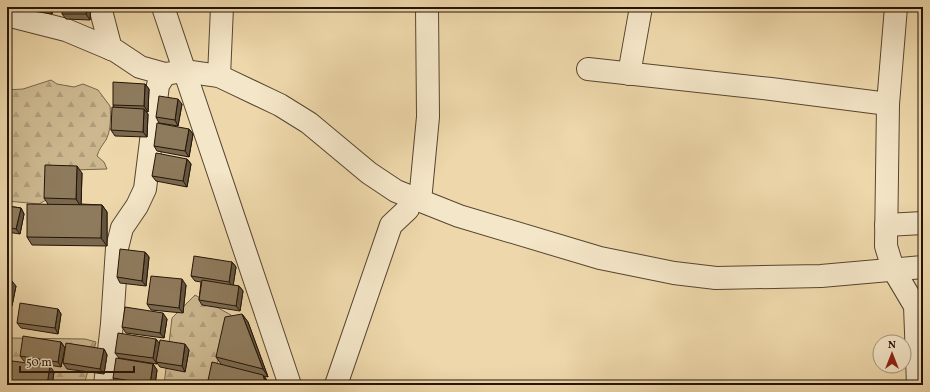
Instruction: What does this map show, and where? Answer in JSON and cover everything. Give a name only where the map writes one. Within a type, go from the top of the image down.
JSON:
[{"type":"street","points":[[100,7],[111,49]]},
{"type":"street","points":[[162,7],[174,73],[290,385]]},
{"type":"street","points":[[219,76],[222,7]]},
{"type":"street","points":[[336,385],[390,225],[408,209],[414,198],[428,118],[427,7]]},
{"type":"street","points":[[630,74],[641,7]]},
{"type":"street","points":[[896,7],[888,104],[886,246],[893,269],[915,306],[918,385]]},
{"type":"street","points":[[7,15],[66,30],[111,49],[140,67],[174,73],[219,76],[280,104],[309,123],[369,173],[396,191],[460,216],[600,258],[674,273],[716,278],[821,276],[923,267]]},
{"type":"street","points":[[588,69],[888,104]]},
{"type":"street","points":[[105,385],[112,324],[117,248],[122,228],[137,206],[145,189],[158,85],[174,73]]},
{"type":"street","points":[[886,225],[923,223]]},
{"type":"green space","points":[[51,80],[57,84],[74,87],[83,84],[98,90],[110,106],[109,132],[97,156],[104,162],[107,169],[71,170],[46,200],[39,204],[7,201],[7,90],[23,89]]},
{"type":"green space","points":[[195,295],[231,315],[211,385],[164,385],[172,318]]},
{"type":"green space","points":[[7,338],[85,339],[96,342],[84,385],[7,385]]},
{"type":"building","points":[[62,7],[87,7],[86,14],[62,14]]},
{"type":"building","points":[[113,82],[145,84],[144,106],[113,105]]},
{"type":"building","points":[[159,96],[178,99],[175,120],[156,117]]},
{"type":"building","points":[[112,107],[144,109],[143,132],[111,130]]},
{"type":"building","points":[[157,123],[189,129],[185,151],[154,146]]},
{"type":"building","points":[[156,153],[187,159],[183,181],[152,176]]},
{"type":"building","points":[[45,165],[77,166],[76,199],[44,198]]},
{"type":"building","points":[[27,204],[102,205],[101,238],[27,237]]},
{"type":"building","points":[[7,206],[21,208],[16,229],[7,227]]},
{"type":"building","points":[[120,249],[145,252],[142,281],[117,277]]},
{"type":"building","points":[[194,256],[232,262],[229,282],[191,276]]},
{"type":"building","points":[[151,276],[182,279],[179,308],[147,304]]},
{"type":"building","points":[[7,280],[12,281],[9,301],[7,300]]},
{"type":"building","points":[[202,280],[239,286],[236,306],[199,300]]},
{"type":"building","points":[[20,303],[58,309],[55,328],[17,323]]},
{"type":"building","points":[[125,307],[163,313],[160,333],[122,327]]},
{"type":"building","points":[[242,314],[263,369],[216,357],[225,317]]},
{"type":"building","points":[[118,333],[156,339],[153,358],[115,353]]},
{"type":"building","points":[[23,336],[61,342],[58,362],[20,356]]},
{"type":"building","points":[[160,340],[185,344],[182,366],[156,362]]},
{"type":"building","points":[[66,343],[104,349],[100,369],[63,363]]},
{"type":"building","points":[[116,358],[153,364],[150,384],[113,378]]},
{"type":"building","points":[[12,361],[50,366],[47,385],[9,381]]},
{"type":"building","points":[[212,362],[263,375],[266,385],[207,385]]},
{"type":"building","points":[[110,380],[145,385],[110,385]]}]
